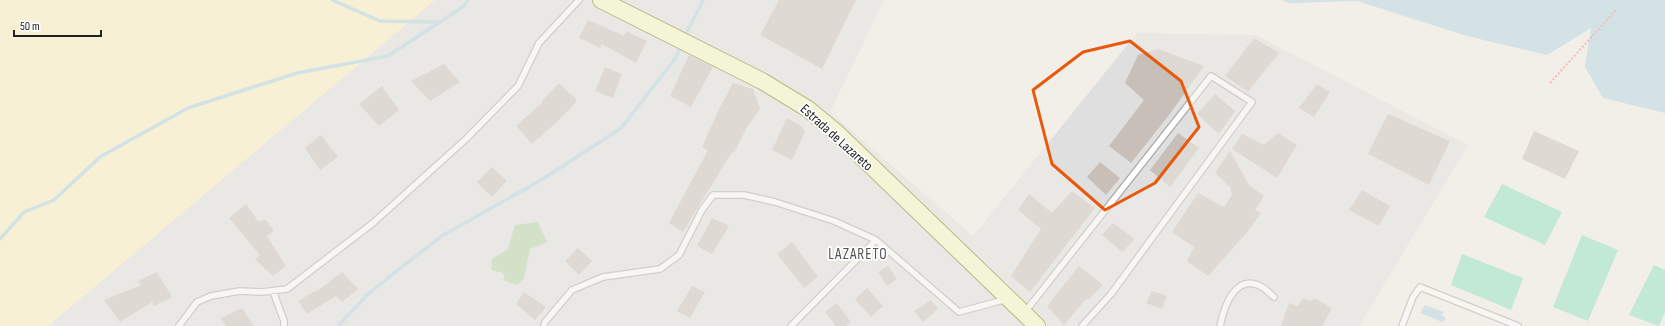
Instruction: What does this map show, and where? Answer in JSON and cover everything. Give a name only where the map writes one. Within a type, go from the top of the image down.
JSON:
[{"type":"street","name":"Estrada de Lazareto","points":[[601,0],[762,81],[808,109],[837,133],[921,216],[1037,326]]},
{"type":"lane","points":[[179,326],[197,302],[211,296],[240,291],[262,292],[287,289],[373,223],[466,139],[518,86],[539,43],[579,0]]},
{"type":"lane","points":[[1024,314],[1211,76],[1252,102],[1111,294],[1082,326]]},
{"type":"lane","points":[[544,326],[545,322],[572,290],[603,277],[660,269],[679,255],[702,210],[713,195],[744,195],[775,202],[834,221],[876,240],[959,312],[1009,298]]},
{"type":"lane","points":[[792,326],[876,240]]},
{"type":"lane","points":[[1220,326],[1229,297],[1240,286],[1251,284],[1262,287],[1274,297]]},
{"type":"lane","points":[[1402,326],[1413,297],[1420,287],[1518,326]]},
{"type":"lane","points":[[273,291],[284,321],[284,326]]},
{"type":"path","points":[[1550,83],[1616,10]]},
{"type":"highlighted area","points":[[1130,41],[1181,81],[1199,127],[1155,183],[1105,210],[1052,164],[1033,90],[1083,52]]},
{"type":"shaded area","points":[[435,0],[884,0],[830,112],[973,236],[1137,33],[1256,35],[1468,145],[1359,326],[48,326]]},
{"type":"shaded area","points":[[854,11],[868,20],[841,74],[826,67]]},
{"type":"green space","points":[[1502,184],[1562,212],[1545,245],[1484,217]]},
{"type":"green space","points":[[538,222],[547,242],[530,249],[524,278],[517,285],[505,281],[503,273],[491,270],[492,259],[508,249],[515,225]]},
{"type":"green space","points":[[1582,235],[1618,250],[1588,321],[1553,307]]},
{"type":"green space","points":[[1462,254],[1523,278],[1511,310],[1451,285]]},
{"type":"green space","points":[[1654,265],[1665,270],[1665,312],[1659,326],[1629,315]]},
{"type":"sand","points":[[0,0],[435,0],[48,326],[0,326]]},
{"type":"water","points":[[1281,0],[1665,0],[1665,113],[1603,98],[1585,67],[1591,28],[1547,55],[1467,36],[1357,1],[1290,3]]},
{"type":"water","points":[[1425,305],[1444,312],[1441,315],[1445,317],[1445,320],[1442,322],[1420,313]]},
{"type":"building","points":[[779,0],[856,0],[822,69],[760,35]]},
{"type":"building","points":[[588,20],[624,36],[626,31],[647,41],[636,63],[602,44],[600,48],[579,38]]},
{"type":"building","points":[[1254,38],[1279,53],[1248,92],[1225,76]]},
{"type":"building","points":[[1158,49],[1204,66],[1169,115],[1131,163],[1109,146],[1144,100],[1125,83],[1138,55]]},
{"type":"building","points":[[689,55],[713,67],[691,107],[670,96]]},
{"type":"building","points":[[444,64],[460,82],[430,101],[411,81]]},
{"type":"building","points":[[605,67],[622,74],[613,98],[595,91]]},
{"type":"building","points":[[559,83],[576,99],[576,102],[558,121],[532,144],[516,126],[543,102],[542,101]]},
{"type":"building","points":[[733,83],[753,89],[760,109],[747,127],[734,153],[732,152],[683,232],[669,223],[708,150],[702,147],[720,107]]},
{"type":"building","points":[[1317,84],[1330,92],[1314,117],[1299,108]]},
{"type":"building","points":[[382,86],[399,110],[379,126],[359,104]]},
{"type":"building","points":[[1215,94],[1235,111],[1219,134],[1197,114]]},
{"type":"building","points":[[1388,114],[1450,141],[1429,185],[1368,154]]},
{"type":"building","points":[[787,118],[801,126],[805,132],[792,160],[772,150]]},
{"type":"building","points":[[1534,131],[1579,151],[1565,179],[1522,159]]},
{"type":"building","points":[[1178,133],[1199,148],[1170,187],[1150,170]]},
{"type":"building","points":[[1278,133],[1297,145],[1277,178],[1232,149],[1242,134],[1264,145]]},
{"type":"building","points":[[321,135],[338,157],[320,170],[305,148]]},
{"type":"building","points":[[1230,151],[1249,185],[1264,196],[1255,210],[1261,213],[1249,230],[1208,276],[1187,261],[1194,247],[1172,232],[1198,193],[1224,207],[1232,195],[1230,187],[1215,173]]},
{"type":"building","points":[[1100,162],[1120,178],[1106,195],[1087,177]]},
{"type":"building","points":[[492,167],[507,181],[492,197],[477,182]]},
{"type":"building","points":[[1362,190],[1390,206],[1379,226],[1349,210]]},
{"type":"building","points":[[1072,191],[1095,208],[1030,292],[1011,276],[1041,229],[1018,210],[1029,194],[1052,213]]},
{"type":"building","points":[[246,204],[258,221],[266,220],[274,231],[267,236],[286,266],[273,276],[255,259],[260,255],[229,218]]},
{"type":"building","points":[[712,218],[729,226],[712,254],[697,246]]},
{"type":"building","points":[[1113,223],[1135,239],[1122,252],[1102,235]]},
{"type":"building","points":[[792,242],[818,277],[804,288],[777,254]]},
{"type":"building","points":[[578,248],[592,261],[579,275],[565,261]]},
{"type":"building","points":[[888,266],[897,279],[887,286],[878,272]]},
{"type":"building","points":[[1079,266],[1103,285],[1088,300],[1086,299],[1064,325],[1047,306]]},
{"type":"building","points":[[157,272],[172,297],[154,306],[152,302],[120,322],[104,300],[141,285],[138,281]]},
{"type":"building","points":[[342,272],[358,289],[342,302],[336,296],[307,314],[298,301],[315,291],[316,292]]},
{"type":"building","points":[[692,286],[705,292],[690,318],[677,311]]},
{"type":"building","points":[[867,288],[883,306],[871,317],[855,299]]},
{"type":"building","points":[[1152,291],[1167,296],[1162,309],[1146,303]]},
{"type":"building","points":[[524,292],[546,307],[535,320],[516,304]]},
{"type":"building","points":[[1303,298],[1310,301],[1314,298],[1332,308],[1322,326],[1281,326],[1289,303],[1298,306]]},
{"type":"building","points":[[931,300],[938,309],[923,322],[914,311]]},
{"type":"building","points":[[837,303],[851,322],[846,326],[836,326],[825,312]]},
{"type":"building","points":[[242,308],[254,326],[226,326],[221,318]]},
{"type":"waterway","points":[[332,0],[380,21],[439,22]]},
{"type":"waterway","points":[[0,239],[24,212],[54,200],[100,157],[188,108],[297,73],[388,56],[464,6],[468,0]]},
{"type":"waterway","points":[[684,38],[703,0]]},
{"type":"waterway","points":[[338,326],[368,294],[440,237],[543,179],[621,128],[675,59],[681,46]]},
{"type":"district","name":"LAZARETO","points":[[858,254]]}]
